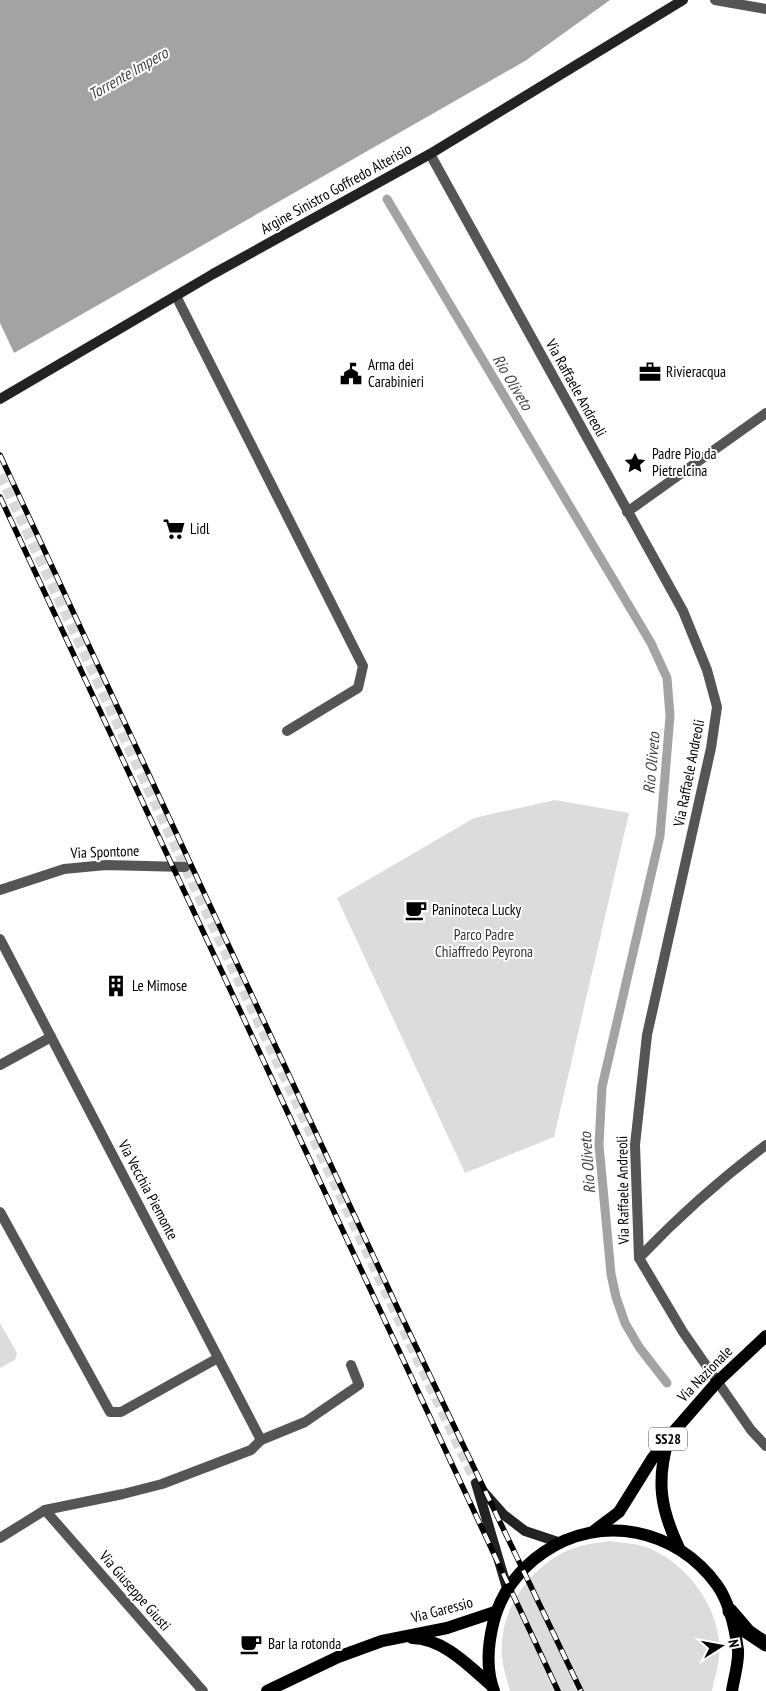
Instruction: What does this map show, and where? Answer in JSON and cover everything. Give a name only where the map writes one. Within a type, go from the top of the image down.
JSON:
[{"type":"highway","points":[[730,1611],[748,1632],[766,1644]]},
{"type":"main road","name":"Argine Sinistro Goffredo Alterisio","points":[[0,398],[176,296],[430,154],[683,0]]},
{"type":"main road","name":"Via Nazionale","points":[[594,1531],[619,1512],[652,1459],[717,1382],[766,1336]]},
{"type":"main road","name":"Via Nazionale","points":[[670,1437],[664,1455],[661,1490],[665,1517],[679,1548]]},
{"type":"main road","points":[[507,1588],[476,1483],[504,1515],[525,1532],[558,1542]]},
{"type":"main road","points":[[493,1688],[488,1661],[490,1636],[496,1612],[507,1588],[530,1561],[558,1542],[594,1531],[616,1529],[660,1538],[679,1548],[701,1565],[718,1586],[730,1611],[738,1652],[732,1691]]},
{"type":"main road","name":"Via Garessio","points":[[268,1691],[338,1657],[397,1638],[448,1628],[496,1612]]},
{"type":"main road","name":"Via Garessio","points":[[397,1638],[420,1638],[440,1645],[493,1688]]},
{"type":"street","points":[[715,0],[766,9]]},
{"type":"street","name":"Via Raffaele Andreoli","points":[[430,154],[683,611],[707,670],[717,707],[711,748],[647,1035],[635,1145],[638,1258],[682,1332],[751,1430],[766,1446]]},
{"type":"street","points":[[176,296],[364,666],[358,688],[287,732]]},
{"type":"street","points":[[627,512],[766,413]]},
{"type":"street","name":"Via Spontone","points":[[0,890],[64,869],[106,865],[186,867]]},
{"type":"street","name":"Via Vecchia Piemonte","points":[[0,939],[261,1440]]},
{"type":"street","points":[[0,1064],[51,1037]]},
{"type":"street","points":[[638,1258],[679,1216],[718,1181],[766,1146]]},
{"type":"street","points":[[0,1212],[110,1412],[121,1412],[218,1358]]},
{"type":"street","points":[[0,1538],[45,1510],[162,1484],[251,1450],[261,1440],[305,1422],[359,1385],[351,1365]]},
{"type":"street","name":"Via Giuseppe Giusti","points":[[45,1510],[203,1691]]},
{"type":"green space","name":"Parco Padre Chiaffredo Peyrona","points":[[555,800],[629,813],[554,1137],[465,1173],[337,898],[474,818]]},
{"type":"green space","points":[[0,1323],[17,1353],[15,1360],[0,1368]]},
{"type":"green space","points":[[609,1541],[639,1545],[659,1553],[687,1575],[699,1590],[715,1622],[719,1640],[719,1657],[712,1691],[510,1691],[502,1657],[502,1639],[512,1606],[520,1591],[531,1577],[558,1555],[574,1548]]},
{"type":"water","name":"Torrente Impero","points":[[0,0],[610,0],[525,61],[0,361]]},
{"type":"pier","points":[[0,323],[15,355],[0,364]]},
{"type":"waterway","name":"Rio Oliveto","points":[[387,199],[651,643],[667,678],[670,716],[660,836],[602,1087],[599,1145],[611,1274],[616,1297],[625,1323],[639,1347],[667,1383]]},
{"type":"tunnel","points":[[0,475],[476,1483]]},
{"type":"railway","points":[[0,455],[398,1309],[581,1691]]},
{"type":"railway","points":[[0,497],[558,1691]]},
{"type":"place","name":"Rivieracqua","points":[[650,372]]},
{"type":"place","name":"Arma dei Carabinieri","points":[[351,374]]},
{"type":"place","name":"Padre Pio da Pietrelcina","points":[[635,463]]},
{"type":"place","name":"Lidl","points":[[174,529]]},
{"type":"place","name":"Paninoteca Lucky","points":[[416,910]]},
{"type":"place","name":"Le Mimose","points":[[116,986]]},
{"type":"place","name":"Bar la rotonda","points":[[251,1644]]}]
